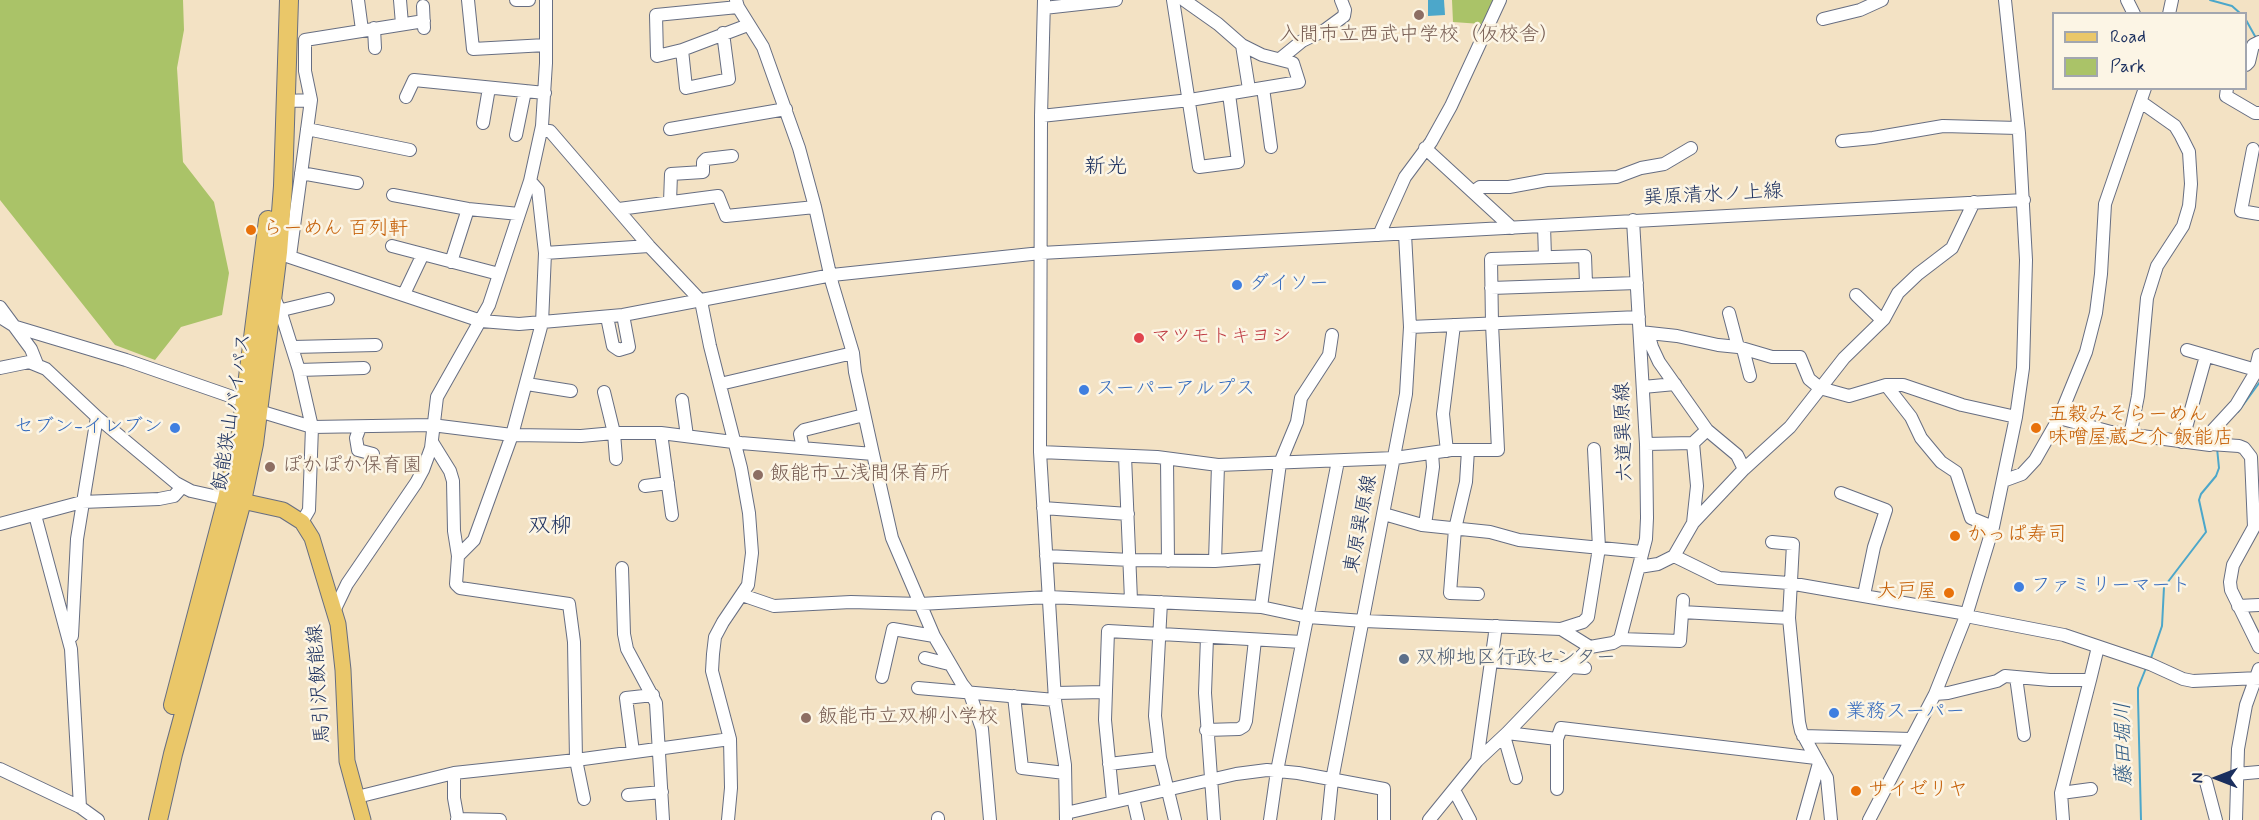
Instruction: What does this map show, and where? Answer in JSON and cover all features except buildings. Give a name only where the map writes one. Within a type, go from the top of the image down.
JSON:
[{"type":"highway","name":"飯能狭山バイパス","points":[[158,820],[172,753],[234,500],[253,407],[278,252],[272,171],[278,0]]},
{"type":"highway","name":"飯能狭山バイパス","points":[[253,407],[291,186],[286,101],[289,0]]},
{"type":"highway","name":"飯能狭山バイパス","points":[[146,820],[234,500]]},
{"type":"main road","points":[[234,500],[283,510],[302,522]]},
{"type":"main road","name":"馬引沢飯能線","points":[[302,522],[315,547],[334,609],[341,645],[347,761],[363,820]]},
{"type":"street","points":[[358,0],[375,48]]},
{"type":"street","points":[[400,0],[402,24]]},
{"type":"street","points":[[468,0],[472,49],[546,45]]},
{"type":"street","points":[[516,0],[529,0]]},
{"type":"street","points":[[334,609],[347,584],[416,483],[432,442],[432,425],[437,397],[481,321],[499,274],[530,181],[541,131],[545,93],[546,0]]},
{"type":"street","points":[[1116,0],[1044,4],[1041,116],[1040,452],[1055,696],[1065,773],[1066,817],[1113,801],[1253,771],[1277,771],[1384,789],[1384,820]]},
{"type":"street","points":[[1173,0],[1199,167],[1239,162],[1229,94]]},
{"type":"street","points":[[1041,116],[1190,100],[1299,82],[1293,63],[1262,55],[1242,45],[1218,24],[1184,0]]},
{"type":"street","points":[[1280,59],[1302,41],[1325,30],[1344,16],[1345,10],[1341,0]]},
{"type":"street","points":[[1379,235],[1405,177],[1451,106],[1500,0]]},
{"type":"street","points":[[1823,19],[1860,10],[1882,0]]},
{"type":"street","points":[[1869,820],[1935,694],[1966,615],[1993,527],[2016,417],[2023,368],[2026,319],[2024,200],[2006,0]]},
{"type":"street","points":[[748,25],[682,50],[657,56],[656,15],[737,4],[763,47],[786,109],[815,207],[832,283],[853,353],[855,372],[891,538],[934,636],[970,694],[984,738],[990,820]]},
{"type":"street","points":[[291,186],[301,173],[311,100],[305,70],[305,40],[402,24],[424,25],[423,6]]},
{"type":"street","points":[[682,50],[686,88],[729,80],[723,33]]},
{"type":"street","points":[[2247,64],[2253,45],[2257,43]]},
{"type":"street","points":[[1242,45],[1249,89]]},
{"type":"street","points":[[406,96],[414,80],[545,93]]},
{"type":"street","points":[[483,123],[489,88]]},
{"type":"street","points":[[1263,88],[1271,147]]},
{"type":"street","points":[[2003,481],[2014,479],[2030,468],[2059,418],[2086,351],[2096,313],[2100,283],[2105,204],[2144,90]]},
{"type":"street","points":[[2227,90],[2226,96],[2255,113],[2259,113]]},
{"type":"street","points":[[516,135],[525,91]]},
{"type":"street","points":[[286,101],[311,100]]},
{"type":"street","points":[[2130,436],[2138,396],[2147,298],[2157,266],[2183,226],[2189,206],[2191,184],[2189,152],[2175,126],[2141,102]]},
{"type":"street","points":[[670,129],[786,109]]},
{"type":"street","points":[[1842,141],[1942,126],[2018,128]]},
{"type":"street","points":[[307,129],[410,150]]},
{"type":"street","points":[[541,131],[550,131],[649,246],[702,301],[735,442],[749,513],[752,553],[748,585],[715,637],[713,654],[712,671],[730,739],[731,788],[728,820]]},
{"type":"street","points":[[1425,148],[1512,228]]},
{"type":"street","points":[[1473,192],[1480,187],[1515,186],[1547,180],[1617,177],[1652,165],[1664,164],[1691,148]]},
{"type":"street","points":[[2253,149],[2241,211],[2259,214]]},
{"type":"street","points":[[670,202],[671,174],[703,171],[703,162],[706,159],[732,156]]},
{"type":"street","points":[[301,173],[357,183]]},
{"type":"street","points":[[458,556],[474,540],[512,435],[542,323],[545,253],[538,190],[530,181]]},
{"type":"street","points":[[393,195],[468,209],[519,214]]},
{"type":"street","points":[[619,209],[718,196],[726,216],[815,207]]},
{"type":"street","name":"巽原清水ノ上線","points":[[278,252],[481,321],[498,324],[542,323],[623,315],[832,275],[1041,253],[2024,200]]},
{"type":"street","points":[[1639,567],[1658,564],[1674,556],[1693,523],[1744,469],[1790,427],[1844,358],[1882,320],[1898,293],[1952,248],[1974,202]]},
{"type":"street","points":[[451,262],[468,209]]},
{"type":"street","name":"六道巽原線","points":[[1620,639],[1646,539],[1647,518],[1643,387],[1644,332],[1639,317],[1633,220]]},
{"type":"street","points":[[1544,226],[1545,257]]},
{"type":"street","name":"東原巽原線","points":[[1328,820],[1332,780],[1406,394],[1410,327],[1405,234]]},
{"type":"street","points":[[392,246],[499,274]]},
{"type":"street","points":[[545,253],[649,246]]},
{"type":"street","points":[[404,294],[423,254]]},
{"type":"street","points":[[1040,452],[1167,459],[1218,465],[1395,458],[1447,451],[1498,450],[1491,324],[1491,260],[1585,256],[1586,283]]},
{"type":"street","points":[[1491,288],[1637,283]]},
{"type":"street","points":[[272,293],[299,370],[312,427],[309,510],[302,522]]},
{"type":"street","points":[[1856,295],[1882,320]]},
{"type":"street","points":[[282,310],[327,299]]},
{"type":"street","points":[[0,307],[31,349],[37,364]]},
{"type":"street","points":[[1729,313],[1750,376]]},
{"type":"street","points":[[607,317],[613,346],[619,350],[629,348],[623,315]]},
{"type":"street","points":[[0,317],[16,327],[126,360],[312,427],[432,425],[512,435],[661,434],[873,454]]},
{"type":"street","points":[[1410,327],[1639,317]]},
{"type":"street","points":[[1447,451],[1443,414],[1454,325]]},
{"type":"street","points":[[1644,332],[1741,348],[1772,357],[1800,357],[1809,379],[1820,388],[1849,396],[1886,385],[1903,385],[1962,405],[2016,417]]},
{"type":"street","points":[[1644,332],[1655,356],[1707,430],[1737,455],[1744,469]]},
{"type":"street","points":[[1261,607],[1280,463],[1297,422],[1301,398],[1329,355],[1332,335]]},
{"type":"street","points":[[292,347],[376,345]]},
{"type":"street","points":[[2187,350],[2256,370]]},
{"type":"street","points":[[720,384],[853,353]]},
{"type":"street","points":[[2214,444],[2215,426],[2236,405],[2256,370],[2259,355]]},
{"type":"street","points":[[2182,442],[2206,356]]},
{"type":"street","points":[[0,368],[22,362],[37,364],[46,369],[98,417],[182,487],[203,495],[234,500]]},
{"type":"street","points":[[299,370],[364,368]]},
{"type":"street","points":[[527,384],[571,391]]},
{"type":"street","points":[[1643,387],[1675,384]]},
{"type":"street","points":[[1886,385],[1911,417],[1921,438],[1941,462],[1956,472],[1971,518],[1993,527]]},
{"type":"street","points":[[604,392],[614,433],[616,459]]},
{"type":"street","points":[[682,400],[687,436]]},
{"type":"street","points":[[803,448],[800,434],[804,430],[864,415]]},
{"type":"street","points":[[80,807],[71,649],[77,539],[98,417]]},
{"type":"street","points":[[2059,418],[2130,436],[2239,446],[2255,455],[2257,517],[2251,535],[2230,574],[2231,590],[2259,647]]},
{"type":"street","points":[[360,427],[357,438],[358,450],[373,454]]},
{"type":"street","points":[[1646,444],[1693,443],[1707,430]]},
{"type":"street","points":[[661,434],[672,515]]},
{"type":"street","points":[[432,442],[450,471],[453,482],[454,531],[458,556],[456,584],[460,588],[569,604],[574,642],[576,760],[584,799]]},
{"type":"street","points":[[1693,443],[1697,486],[1693,523]]},
{"type":"street","points":[[742,595],[774,606],[851,602],[920,604],[1049,597],[1131,600],[1261,607],[1308,617],[1364,621],[1561,629],[1583,622],[1588,617],[1599,548],[1594,449]]},
{"type":"street","points":[[1468,450],[1466,482],[1455,529],[1450,593],[1478,594]]},
{"type":"street","points":[[1425,525],[1433,467],[1432,453]]},
{"type":"street","points":[[1125,456],[1131,600]]},
{"type":"street","points":[[1167,459],[1168,561]]},
{"type":"street","points":[[1270,820],[1277,771],[1338,461]]},
{"type":"street","points":[[1215,561],[1218,465]]},
{"type":"street","points":[[645,486],[668,483]]},
{"type":"street","points":[[0,524],[82,502],[159,499],[174,496],[182,487]]},
{"type":"street","points":[[1841,493],[1886,510],[1874,547],[1863,595]]},
{"type":"street","points":[[1043,508],[1128,514]]},
{"type":"street","points":[[1384,514],[1425,525],[1490,532],[1519,540],[1642,552]]},
{"type":"street","points":[[35,515],[71,649]]},
{"type":"street","points":[[1772,542],[1793,544],[1789,583],[1789,618],[1798,722],[1828,782],[1831,820]]},
{"type":"street","points":[[1046,556],[1168,561],[1215,561],[1267,557]]},
{"type":"street","points":[[1674,556],[1719,578],[1789,583],[2050,631],[2147,663],[2183,680],[2258,675],[2242,725],[2233,818]]},
{"type":"street","points":[[622,568],[624,634],[627,649],[656,703],[663,820]]},
{"type":"street","points":[[1161,603],[1155,705],[1160,758],[1175,820]]},
{"type":"street","points":[[2238,606],[2259,604]]},
{"type":"street","points":[[1429,820],[1477,761],[1590,647],[1613,643],[1620,639],[1680,641],[1683,606],[1789,618]]},
{"type":"street","points":[[1477,761],[1496,626]]},
{"type":"street","points":[[882,677],[893,629],[934,636]]},
{"type":"street","points":[[1561,629],[1590,647]]},
{"type":"street","points":[[1113,801],[1105,692],[1108,631],[1302,642]]},
{"type":"street","points":[[1207,637],[1206,730],[1214,820]]},
{"type":"street","points":[[1206,730],[1239,729],[1244,726],[1255,640]]},
{"type":"street","points":[[2063,820],[2061,793],[2098,647]]},
{"type":"street","points":[[925,658],[950,664]]},
{"type":"street","points":[[1490,661],[1585,668]]},
{"type":"street","points":[[1935,694],[1997,681],[2005,676],[2050,680],[2090,680]]},
{"type":"street","points":[[2016,677],[2024,735]]},
{"type":"street","points":[[918,688],[1014,696],[1055,696],[1105,692]]},
{"type":"street","points":[[633,752],[626,698],[652,695]]},
{"type":"street","points":[[1014,696],[1022,768],[1065,773]]},
{"type":"street","points":[[1557,789],[1557,739],[1561,728],[1818,760]]},
{"type":"street","points":[[1505,735],[1557,739]]},
{"type":"street","points":[[1505,735],[1516,778]]},
{"type":"street","points":[[1803,736],[1911,739]]},
{"type":"street","points":[[357,797],[454,773],[576,760],[730,739]]},
{"type":"street","points":[[1109,764],[1160,758]]},
{"type":"street","points":[[1803,820],[1818,760]]},
{"type":"street","points":[[0,769],[80,807],[98,820]]},
{"type":"street","points":[[2236,774],[2259,772]]},
{"type":"street","points":[[454,773],[454,798],[458,819],[500,818],[500,820]]},
{"type":"street","points":[[2206,782],[2216,820]]},
{"type":"street","points":[[2061,793],[2091,789]]},
{"type":"street","points":[[1454,790],[1470,820]]},
{"type":"street","points":[[628,795],[662,792]]},
{"type":"street","points":[[1133,798],[1138,820]]},
{"type":"green space","points":[[0,0],[183,0],[184,30],[177,68],[183,162],[214,202],[229,273],[222,315],[181,327],[155,360],[115,345],[0,200]]},
{"type":"green space","points":[[1452,0],[1496,0],[1485,21],[1481,24],[1453,22]]},
{"type":"water","points":[[1428,0],[1444,0],[1445,15],[1428,16]]},
{"type":"waterway","name":"藤田堀川","points":[[2210,0],[2232,6],[2239,12]]},
{"type":"waterway","name":"藤田堀川","points":[[2247,22],[2256,38]]},
{"type":"waterway","name":"藤田堀川","points":[[2238,412],[2259,383]]},
{"type":"waterway","name":"藤田堀川","points":[[2217,440],[2222,428]]},
{"type":"waterway","name":"藤田堀川","points":[[2150,661],[2162,626],[2164,587],[2206,532],[2199,500],[2219,468],[2217,448]]},
{"type":"waterway","name":"藤田堀川","points":[[2141,820],[2138,688],[2146,668]]},
{"type":"place","name":"入間市立西武中学校（仮校舎）","points":[[1419,15]]},
{"type":"place","name":"らーめん 百列軒","points":[[251,230]]},
{"type":"place","name":"ダイソー","points":[[1237,285]]},
{"type":"place","name":"マツモトキヨシ","points":[[1139,338]]},
{"type":"place","name":"スーパーアルプス","points":[[1084,390]]},
{"type":"place","name":"セブン-イレブン","points":[[175,428]]},
{"type":"place","name":"五穀みそらーめん 味噌屋蔵之介 飯能店","points":[[2036,428]]},
{"type":"place","name":"ぽかぽか保育園","points":[[270,467]]},
{"type":"place","name":"飯能市立浅間保育所","points":[[758,475]]},
{"type":"place","name":"かっぱ寿司","points":[[1955,536]]},
{"type":"place","name":"ファミリーマート","points":[[2019,587]]},
{"type":"place","name":"大戸屋","points":[[1949,593]]},
{"type":"place","name":"双柳地区行政センター","points":[[1404,659]]},
{"type":"place","name":"業務スーパー","points":[[1834,713]]},
{"type":"place","name":"飯能市立双柳小学校","points":[[806,718]]},
{"type":"place","name":"サイゼリヤ","points":[[1856,791]]},
{"type":"district","name":"新光","points":[[1106,168]]},
{"type":"district","name":"双柳","points":[[550,527]]}]
